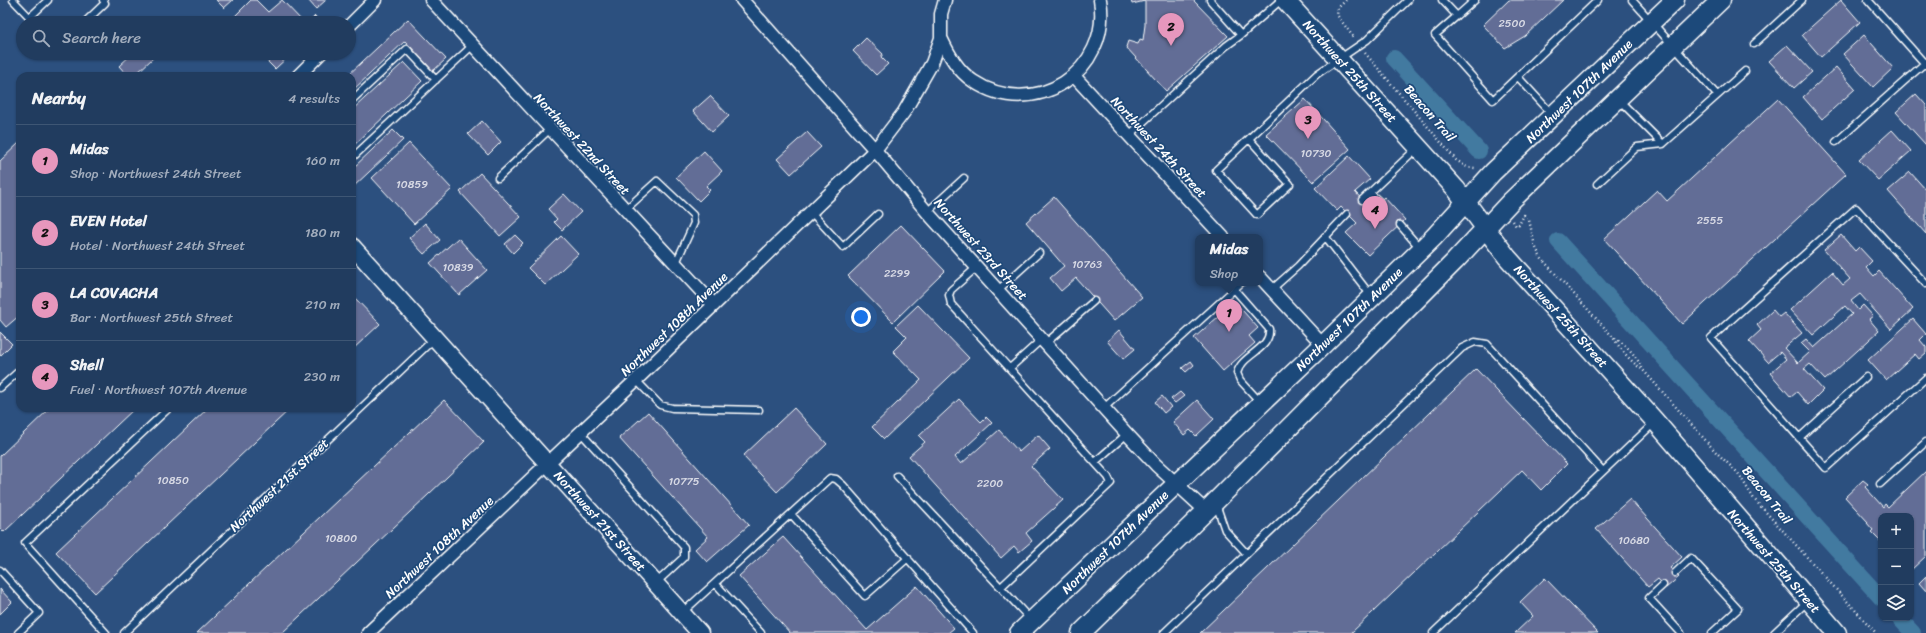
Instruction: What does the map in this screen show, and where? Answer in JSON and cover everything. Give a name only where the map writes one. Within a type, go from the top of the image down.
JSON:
[{"type":"main road","name":"Northwest 25th Street","points":[[1285,0],[1418,147],[1466,204],[1507,257],[1655,421],[1837,633]]},
{"type":"main road","name":"Northwest 107th Avenue","points":[[1026,627],[1422,249],[1466,204],[1493,172],[1675,0]]},
{"type":"main road","points":[[1081,633],[1455,261],[1522,191],[1721,0]]},
{"type":"street","points":[[356,19],[375,0]]},
{"type":"street","name":"Northwest 22nd Street","points":[[431,0],[549,130],[714,305]]},
{"type":"street","name":"Northwest 23rd Street","points":[[742,0],[875,150],[927,212],[1127,434],[1156,465],[1177,484],[1210,506]]},
{"type":"street","name":"Northwest 108th Avenue","points":[[368,633],[581,433],[875,150],[904,112],[932,63],[941,38],[941,14],[945,0]]},
{"type":"street","points":[[941,38],[948,55],[959,69],[973,81],[989,90],[1024,96],[1042,93],[1059,86],[1074,76],[1086,62],[1095,46],[1101,29],[1102,11],[1100,0]]},
{"type":"street","points":[[302,72],[315,60]]},
{"type":"street","name":"Northwest 24th Street","points":[[1074,76],[1220,234]]},
{"type":"street","name":"Northwest 21st Street","points":[[356,250],[700,633]]},
{"type":"street","points":[[1263,280],[1322,345]]},
{"type":"lane","points":[[13,0],[29,16]]},
{"type":"lane","points":[[31,16],[48,0]]},
{"type":"lane","points":[[91,16],[105,3],[103,0]]},
{"type":"lane","points":[[1210,0],[1241,35]]},
{"type":"lane","points":[[1129,135],[1226,46],[1281,0]]},
{"type":"lane","points":[[1250,140],[1290,184],[1257,215],[1216,170],[1250,140],[1317,74],[1367,40],[1408,0]]},
{"type":"lane","points":[[1442,0],[1457,16]]},
{"type":"lane","points":[[1475,0],[1435,35],[1493,100],[1598,0]]},
{"type":"lane","points":[[1632,0],[1717,95]]},
{"type":"lane","points":[[1754,44],[1802,0]]},
{"type":"lane","points":[[1836,142],[1926,63],[1868,0]]},
{"type":"lane","points":[[356,154],[473,45]]},
{"type":"lane","points":[[356,96],[407,49],[436,80]]},
{"type":"lane","points":[[1597,184],[1637,147],[1663,144],[1745,71]]},
{"type":"lane","points":[[1518,77],[1553,115]]},
{"type":"lane","points":[[1618,99],[1663,144]]},
{"type":"lane","points":[[498,178],[549,130]]},
{"type":"lane","points":[[1362,200],[1418,147]]},
{"type":"lane","points":[[927,212],[964,178]]},
{"type":"lane","points":[[625,210],[657,181],[693,215],[694,223],[675,265]]},
{"type":"lane","points":[[1370,192],[1379,202]]},
{"type":"lane","points":[[1926,284],[1856,208],[1711,338],[1826,468],[1926,378]]},
{"type":"lane","points":[[811,212],[843,246],[878,214]]},
{"type":"lane","points":[[1272,290],[1298,266],[1325,236],[1348,214]]},
{"type":"lane","points":[[1400,225],[1422,249]]},
{"type":"lane","points":[[1325,236],[1372,297]]},
{"type":"lane","points":[[998,290],[1039,253]]},
{"type":"lane","points":[[977,267],[951,290],[950,300],[1111,481],[1110,486],[1001,588]]},
{"type":"lane","points":[[1104,408],[1237,286]]},
{"type":"lane","points":[[1234,289],[1269,329],[1270,335],[1266,342],[1242,365],[1237,373],[1240,380],[1261,403]]},
{"type":"lane","points":[[1010,368],[1094,301]]},
{"type":"lane","name":"Northwest 21st Street","points":[[124,633],[435,338]]},
{"type":"lane","points":[[1164,633],[1462,348],[1475,342],[1487,344],[1603,471]]},
{"type":"lane","points":[[0,388],[16,374]]},
{"type":"lane","points":[[1800,438],[1866,377]]},
{"type":"lane","points":[[636,380],[660,405],[672,408],[759,410]]},
{"type":"lane","points":[[106,633],[25,543],[164,412]]},
{"type":"lane","points":[[1433,633],[1655,421]]},
{"type":"lane","points":[[581,433],[684,546],[684,557],[656,584]]},
{"type":"lane","points":[[1095,462],[1127,434]]},
{"type":"lane","points":[[1880,484],[1926,442]]},
{"type":"lane","points":[[897,476],[1001,588],[1026,627]]},
{"type":"lane","points":[[682,613],[830,478],[836,479],[843,485],[973,633]]},
{"type":"lane","points":[[1210,506],[1225,530],[1247,554]]},
{"type":"lane","points":[[791,514],[865,596],[908,558]]},
{"type":"lane","points":[[1675,573],[1691,558],[1738,609],[1712,633]]},
{"type":"lane","points":[[0,570],[39,613],[18,633]]},
{"type":"lane","points":[[715,583],[761,633]]},
{"type":"lane","points":[[1663,585],[1649,598],[1681,633]]},
{"type":"lane","points":[[1774,633],[1808,601]]},
{"type":"lane","points":[[962,633],[968,628]]},
{"type":"path","points":[[1346,0],[1338,8],[1337,15],[1353,37]]},
{"type":"path","name":"Beacon Trail","points":[[1368,58],[1456,160],[1467,167],[1480,167]]},
{"type":"path","name":"Beacon Trail","points":[[1516,226],[1519,225],[1524,215],[1529,220],[1535,246],[1541,258],[1613,337],[1618,345],[1636,365],[1643,370],[1716,452],[1738,474],[1754,498],[1876,633]]},
{"type":"path","name":"Beacon Trail","points":[[1613,337],[1622,342],[1638,360],[1643,370]]},
{"type":"building","points":[[216,0],[233,0],[224,8]]},
{"type":"building","points":[[251,0],[256,0],[268,12],[282,0],[297,16],[235,16]]},
{"type":"building","points":[[308,0],[326,0],[316,9]]},
{"type":"building","points":[[1131,0],[1193,0],[1228,36],[1166,91],[1126,47],[1128,41],[1138,44],[1140,39],[1143,40],[1145,25],[1145,1],[1132,4]]},
{"type":"building","points":[[1509,0],[1563,0],[1525,36],[1505,48],[1483,25]]},
{"type":"building","points":[[1841,0],[1860,22],[1821,57],[1802,35]]},
{"type":"building","points":[[408,19],[446,59],[433,71],[405,41],[356,87],[356,72],[351,72]]},
{"type":"building","points":[[1864,35],[1893,68],[1873,87],[1843,54]]},
{"type":"building","points":[[866,38],[883,54],[881,57],[888,64],[876,75],[853,51]]},
{"type":"building","points":[[1787,45],[1812,72],[1794,88],[1769,61]]},
{"type":"building","points":[[125,60],[151,60],[138,72],[124,72],[119,66]]},
{"type":"building","points":[[266,60],[285,60],[275,69]]},
{"type":"building","points":[[404,62],[422,81],[356,143],[356,106]]},
{"type":"building","points":[[1836,67],[1855,89],[1822,119],[1803,97]]},
{"type":"building","points":[[1916,94],[1926,105],[1926,145],[1896,112]]},
{"type":"building","points":[[710,96],[729,116],[712,132],[693,111]]},
{"type":"building","points":[[1305,99],[1350,149],[1313,182],[1266,134]]},
{"type":"building","points":[[1778,99],[1846,174],[1682,324],[1604,239],[1657,190],[1667,201]]},
{"type":"building","points":[[482,121],[501,142],[488,155],[468,134]]},
{"type":"building","points":[[393,130],[403,140],[356,184],[356,165]]},
{"type":"building","points":[[1892,130],[1911,151],[1878,180],[1859,160]]},
{"type":"building","points":[[807,132],[821,147],[791,174],[777,159]]},
{"type":"building","points":[[409,143],[452,189],[414,224],[372,178]]},
{"type":"building","points":[[16,146],[16,318],[6,327],[0,320],[0,161]]},
{"type":"building","points":[[704,151],[722,171],[706,186],[710,190],[699,201],[676,177]]},
{"type":"building","points":[[1349,156],[1370,179],[1355,192],[1371,209],[1384,197],[1405,220],[1368,255],[1346,233],[1357,223],[1341,207],[1337,211],[1315,188]]},
{"type":"building","points":[[1910,172],[1926,190],[1926,234],[1888,191]]},
{"type":"building","points":[[480,173],[521,217],[500,236],[460,192]]},
{"type":"building","points":[[564,194],[581,212],[562,230],[554,222],[557,219],[548,209]]},
{"type":"building","points":[[1054,197],[1142,297],[1114,321],[1076,278],[1061,291],[1050,278],[1064,266],[1026,222]]},
{"type":"building","points":[[425,223],[440,240],[424,254],[409,238]]},
{"type":"building","points":[[901,225],[945,271],[893,322],[848,276]]},
{"type":"building","points":[[515,235],[523,243],[513,253],[505,244]]},
{"type":"building","points":[[1841,235],[1855,251],[1859,247],[1872,261],[1866,267],[1874,276],[1879,271],[1913,309],[1891,329],[1860,294],[1851,301],[1858,310],[1863,305],[1873,316],[1869,319],[1879,331],[1825,380],[1810,364],[1804,369],[1823,390],[1808,405],[1797,392],[1791,397],[1770,373],[1786,359],[1780,352],[1768,362],[1749,341],[1761,330],[1757,325],[1773,310],[1779,317],[1784,313],[1802,333],[1784,348],[1798,363],[1810,352],[1801,343],[1806,339],[1814,348],[1852,314],[1845,306],[1813,335],[1790,310],[1832,272],[1843,285],[1850,279],[1824,250]]},
{"type":"building","points":[[561,236],[578,254],[545,285],[528,268]]},
{"type":"building","points":[[458,238],[487,270],[459,295],[430,263]]},
{"type":"building","points":[[356,299],[380,324],[356,346]]},
{"type":"building","points":[[1235,302],[1258,328],[1249,336],[1255,343],[1223,371],[1194,338]]},
{"type":"building","points":[[918,305],[969,358],[884,439],[872,427],[921,380],[893,351],[907,337],[896,326]]},
{"type":"building","points":[[1913,319],[1926,334],[1920,340],[1926,347],[1926,353],[1919,359],[1915,354],[1886,380],[1868,360]]},
{"type":"building","points":[[1119,330],[1135,349],[1123,359],[1107,341]]},
{"type":"building","points":[[0,332],[12,344],[0,356]]},
{"type":"building","points":[[1191,361],[1194,365],[1186,372],[1182,368]]},
{"type":"building","points":[[1476,369],[1567,464],[1541,490],[1522,470],[1351,633],[1200,633]]},
{"type":"building","points":[[1180,392],[1184,396],[1175,403],[1171,399]]},
{"type":"building","points":[[1162,396],[1171,407],[1164,413],[1155,402]]},
{"type":"building","points":[[959,399],[981,422],[986,417],[992,423],[955,457],[961,464],[999,430],[1019,452],[1038,435],[1050,449],[1031,466],[1063,500],[1026,533],[1032,541],[1019,552],[1014,546],[1001,558],[909,456],[925,442],[919,436]]},
{"type":"building","points":[[444,400],[484,442],[282,633],[197,633]]},
{"type":"building","points":[[1197,400],[1214,419],[1196,436],[1190,430],[1184,435],[1173,422]]},
{"type":"building","points":[[794,408],[827,444],[777,492],[743,456]]},
{"type":"building","points":[[46,412],[131,412],[4,532],[0,528],[0,456]]},
{"type":"building","points":[[204,412],[287,412],[95,593],[56,552]]},
{"type":"building","points":[[648,412],[749,525],[707,562],[695,549],[708,537],[619,438]]},
{"type":"building","points":[[1926,471],[1926,556],[1914,567],[1914,513],[1878,513],[1878,539],[1871,532],[1873,530],[1867,523],[1868,522],[1845,497],[1863,480],[1868,484],[1865,487],[1883,507],[1885,504],[1888,507]]},
{"type":"building","points":[[1630,499],[1682,557],[1670,568],[1679,577],[1666,588],[1658,579],[1648,587],[1596,529]]},
{"type":"building","points":[[783,537],[867,630],[917,586],[954,628],[948,633],[790,633],[739,576]]},
{"type":"building","points":[[1926,576],[1926,591],[1919,583]]},
{"type":"building","points":[[1545,578],[1598,633],[1515,633],[1533,616],[1520,602]]},
{"type":"building","points":[[0,589],[12,602],[0,614]]},
{"type":"waterway","points":[[1394,58],[1479,151]]},
{"type":"waterway","points":[[1558,241],[1878,595]]},
{"type":"waterway","points":[[1902,621],[1913,633]]},
{"type":"place","name":"EVEN Hotel","points":[[1171,46]]},
{"type":"place","name":"LA COVACHA","points":[[1308,139]]},
{"type":"place","name":"Shell","points":[[1375,229]]},
{"type":"place","name":"Midas","points":[[1229,332]]}]
